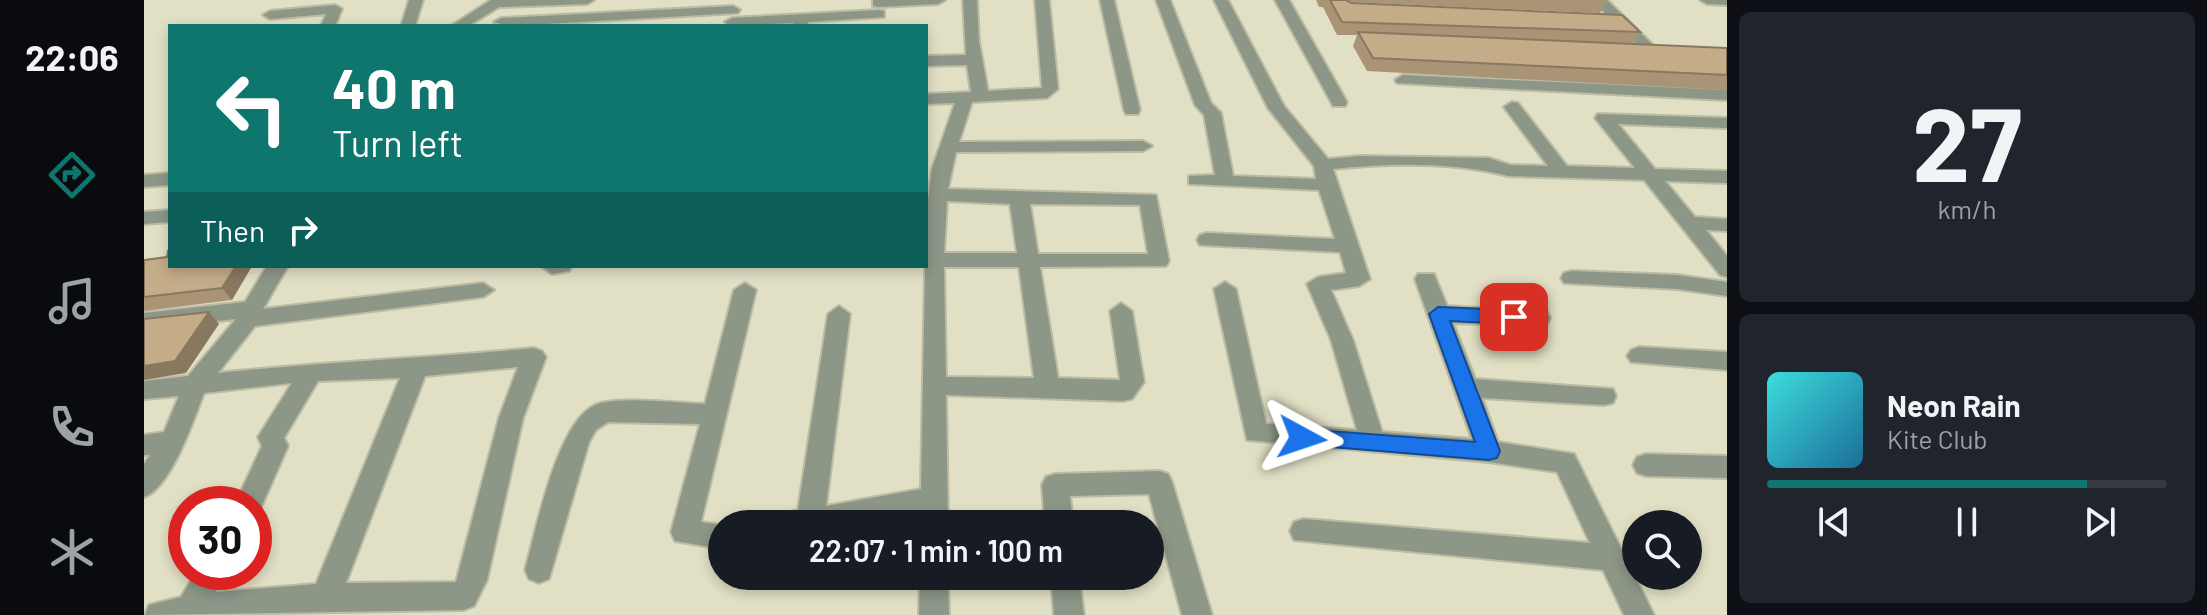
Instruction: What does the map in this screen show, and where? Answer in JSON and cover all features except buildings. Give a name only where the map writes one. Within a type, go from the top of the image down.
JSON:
[{"type":"street","points":[[409,24],[416,0]]},
{"type":"street","points":[[462,24],[504,2],[587,0]]},
{"type":"street","points":[[504,2],[501,24],[730,18],[801,22],[938,0]]},
{"type":"street","points":[[934,510],[934,202],[941,169],[941,150],[973,96],[970,0]]},
{"type":"street","points":[[928,99],[1040,95],[1050,89],[1042,0]]},
{"type":"street","points":[[1107,0],[1132,110]]},
{"type":"street","points":[[1163,0],[1203,105],[1212,113],[1225,181]]},
{"type":"street","points":[[1221,0],[1276,108],[1325,175],[1359,279],[1318,284],[1342,340],[1373,443]]},
{"type":"street","points":[[1282,0],[1339,102]]},
{"type":"street","points":[[1599,0],[1619,21],[1661,54],[1624,52]]},
{"type":"street","points":[[1707,0],[1727,1]]},
{"type":"street","points":[[270,15],[337,5]]},
{"type":"street","points":[[329,24],[337,5]]},
{"type":"street","points":[[1589,20],[1619,21]]},
{"type":"street","points":[[928,61],[974,60]]},
{"type":"street","points":[[1560,68],[1576,88]]},
{"type":"street","points":[[1403,80],[1727,95]]},
{"type":"street","points":[[1512,107],[1561,171]]},
{"type":"street","points":[[1727,123],[1604,118],[1727,270]]},
{"type":"street","points":[[941,150],[1143,146]]},
{"type":"street","points":[[1196,180],[1325,175],[1360,161],[1489,163],[1508,170],[1727,177]]},
{"type":"street","points":[[144,181],[168,179]]},
{"type":"street","points":[[934,202],[1019,198],[1149,199],[1159,261],[934,260]]},
{"type":"street","points":[[1019,198],[1047,387]]},
{"type":"street","points":[[144,218],[168,216]]},
{"type":"street","points":[[1688,223],[1727,225]]},
{"type":"street","points":[[1207,240],[1348,246]]},
{"type":"street","points":[[144,486],[173,441],[196,383],[250,314],[277,268]]},
{"type":"street","points":[[1572,278],[1677,282],[1727,289]]},
{"type":"street","points":[[1426,279],[1489,451]]},
{"type":"street","points":[[1225,289],[1256,433],[1489,451],[1565,462],[1639,615]]},
{"type":"street","points":[[144,321],[250,314],[483,290]]},
{"type":"street","points":[[708,538],[685,532],[745,290]]},
{"type":"street","points":[[934,386],[1047,387],[1123,392],[1132,382],[1121,311]]},
{"type":"street","points":[[802,510],[839,314]]},
{"type":"street","points":[[1438,314],[1539,318]]},
{"type":"street","points":[[1639,356],[1727,361]]},
{"type":"street","points":[[144,390],[311,372],[416,368],[534,357],[511,418],[473,580],[464,596],[446,606],[325,599],[191,608],[160,615]]},
{"type":"street","points":[[325,599],[416,368]]},
{"type":"street","points":[[257,486],[275,446],[271,437],[311,372]]},
{"type":"street","points":[[1465,388],[1604,396]]},
{"type":"street","points":[[539,570],[577,440],[587,423],[603,412],[715,414]]},
{"type":"street","points":[[144,445],[173,441]]},
{"type":"street","points":[[1646,465],[1727,467]]},
{"type":"street","points":[[1058,510],[1055,485],[1159,482],[1197,615]]},
{"type":"street","points":[[1304,531],[1612,558]]},
{"type":"street","points":[[191,608],[202,590]]},
{"type":"street","points":[[934,590],[934,615]]},
{"type":"street","points":[[1066,590],[1069,615]]},
{"type":"route","points":[[1302,438],[1489,451],[1438,314],[1514,317]]}]
